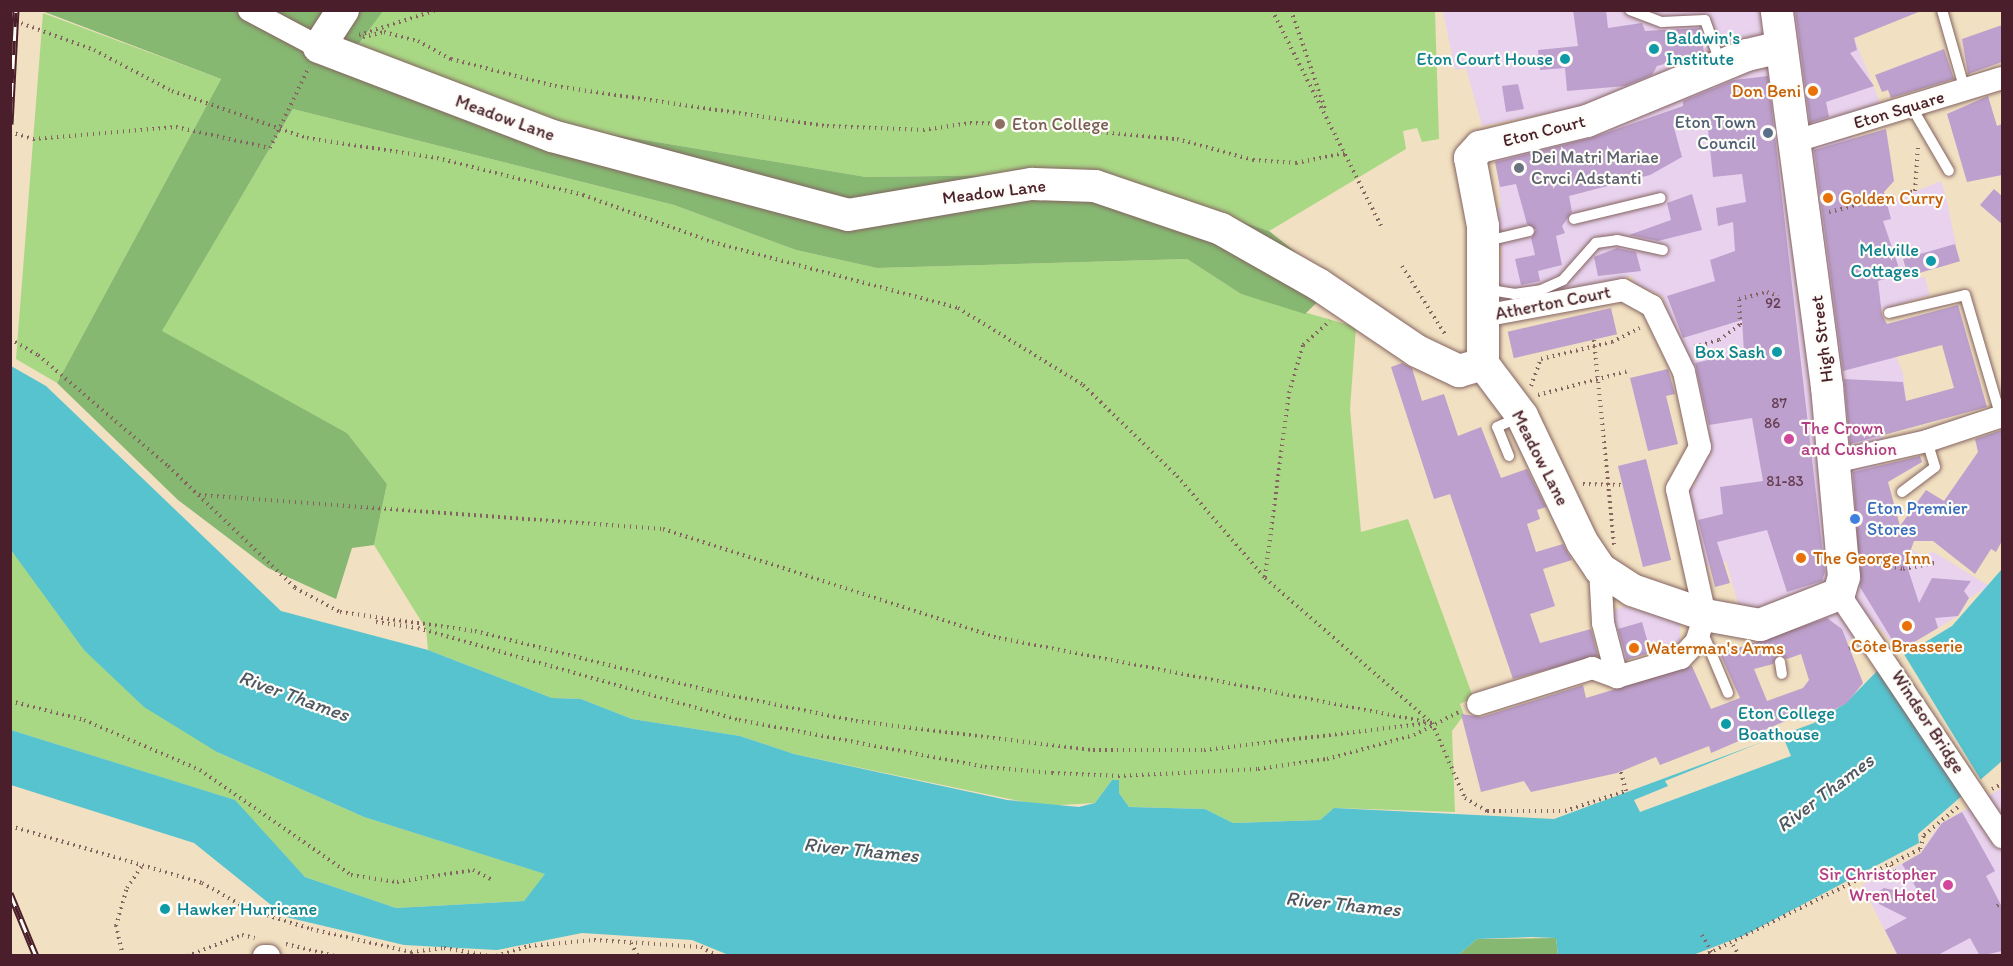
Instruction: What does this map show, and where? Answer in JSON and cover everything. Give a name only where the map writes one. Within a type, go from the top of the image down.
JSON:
[{"type":"street","name":"Meadow Lane","points":[[249,10],[319,47],[552,136],[848,215],[1032,184],[1095,186],[1221,229],[1356,310],[1417,351],[1476,367],[1522,416],[1551,478],[1597,565],[1632,590],[1703,622],[1773,628],[1839,594]]},
{"type":"street","points":[[319,47],[343,10]]},
{"type":"street","name":"High Street","points":[[1777,10],[1807,216],[1834,462],[1844,577],[1839,594]]},
{"type":"street","name":"Eton Court","points":[[1476,367],[1484,302],[1484,242],[1470,158],[1480,147],[1587,121],[1721,65],[1781,47]]},
{"type":"street","name":"Eton Square","points":[[1796,141],[2002,78]]},
{"type":"street","name":"Atherton Court","points":[[1484,302],[1623,290],[1659,316],[1676,351],[1700,447],[1677,489],[1703,622]]},
{"type":"street","points":[[1834,462],[1928,441],[2002,417]]},
{"type":"street","points":[[1597,565],[1603,623],[1617,677]]},
{"type":"street","name":"Windsor Bridge","points":[[1839,594],[1884,654],[1966,798],[2002,837]]},
{"type":"street","points":[[1478,704],[1592,668],[1617,677],[1681,658],[1703,622]]},
{"type":"street","points":[[264,956],[269,956]]},
{"type":"lane","points":[[1630,10],[1662,22],[1705,21],[1721,65]]},
{"type":"lane","points":[[1942,10],[1965,90]]},
{"type":"lane","points":[[1911,106],[1922,129],[1949,171]]},
{"type":"lane","points":[[1574,219],[1661,198]]},
{"type":"lane","points":[[1484,242],[1528,231]]},
{"type":"lane","points":[[1484,302],[1541,290],[1563,280],[1596,243],[1617,240],[1663,250]]},
{"type":"lane","points":[[1889,313],[1965,295],[2002,417]]},
{"type":"lane","points":[[1509,456],[1497,427],[1522,416]]},
{"type":"lane","points":[[1902,492],[1935,467],[1928,441]]},
{"type":"lane","points":[[1703,622],[1728,693]]},
{"type":"lane","points":[[1780,662],[1782,674]]},
{"type":"path","points":[[10,132],[33,139],[176,127],[270,148],[319,47],[437,10]]},
{"type":"path","points":[[1272,10],[1382,226]]},
{"type":"path","points":[[1291,10],[1330,124]]},
{"type":"path","points":[[10,19],[94,50],[172,91],[279,128],[437,158],[583,195],[712,242],[958,308],[1083,385],[1178,476],[1265,578],[1432,723],[1465,798],[1487,811],[1580,807],[1626,791],[1621,772]]},
{"type":"path","points":[[319,47],[384,32],[418,41],[451,59],[555,86],[827,126],[923,130],[970,123],[1017,124],[1177,139],[1253,160],[1296,163],[1345,153]]},
{"type":"path","points":[[1807,216],[1915,191],[1913,166],[1922,129]]},
{"type":"path","points":[[1402,266],[1476,367]]},
{"type":"path","points":[[1676,351],[1719,340],[1740,325],[1739,299],[1767,292],[1778,296]]},
{"type":"path","points":[[1265,578],[1282,437],[1303,345],[1329,322],[1356,310]]},
{"type":"path","points":[[1628,371],[1599,381],[1527,397],[1540,359],[1595,346],[1659,316]]},
{"type":"path","points":[[10,339],[38,355],[199,495],[295,588],[340,612],[373,621],[418,628],[739,720],[985,767],[1118,777],[1258,769],[1354,754],[1414,735],[1432,723],[1478,704]]},
{"type":"path","points":[[1594,340],[1606,489],[1615,547],[1597,565]]},
{"type":"path","points":[[1551,478],[1606,489],[1623,485]]},
{"type":"path","points":[[199,495],[663,529],[999,638],[1432,723]]},
{"type":"path","points":[[1883,565],[1903,569],[1935,563]]},
{"type":"path","points":[[373,621],[475,631],[710,691],[856,721],[1093,750],[1204,750],[1432,723]]},
{"type":"path","points":[[1849,649],[1860,645]]},
{"type":"path","points":[[10,701],[84,720],[200,770],[351,876],[397,882],[473,870],[493,880]]},
{"type":"path","points":[[1703,956],[1733,945],[1920,849],[1924,835],[1966,798]]},
{"type":"path","points":[[10,826],[202,883],[250,910],[311,929],[411,952],[444,948],[490,956]]},
{"type":"path","points":[[1891,865],[1897,877]]},
{"type":"path","points":[[123,956],[116,926],[127,888],[142,866]]},
{"type":"path","points":[[1997,906],[2002,903]]},
{"type":"path","points":[[1702,935],[1712,952]]},
{"type":"path","points":[[496,956],[529,946],[631,942],[701,947],[717,956]]},
{"type":"path","points":[[631,942],[639,956]]},
{"type":"path","points":[[1733,945],[1740,956]]},
{"type":"shaded area","points":[[1443,11],[1917,11],[1854,38],[1883,110],[1852,135],[1868,211],[1941,181],[1946,197],[1956,245],[1903,261],[1909,279],[1925,277],[1930,295],[1877,311],[1903,373],[1906,401],[1883,422],[1884,464],[1877,464],[1906,547],[1922,555],[1934,552],[1989,586],[1969,598],[1958,616],[1899,651],[1876,624],[1846,642],[1806,655],[1795,626],[1740,611],[1726,561],[1707,566],[1683,495],[1696,483],[1702,432],[1689,367],[1662,296],[1635,284],[1632,276],[1498,311],[1502,249],[1493,216],[1501,206],[1496,160],[1601,133],[1598,103],[1482,126],[1466,68],[1455,70]]},
{"type":"shaded area","points":[[1624,606],[1680,622],[1680,642],[1623,661],[1609,613]]},
{"type":"shaded area","name":"Sir Christopher Wren Hotel","points":[[2002,788],[2002,955],[1897,955],[1862,885],[1920,854],[1939,825]]},
{"type":"green space","name":"Eton College","points":[[383,10],[1435,11],[1439,139],[1422,142],[1417,128],[1403,131],[1406,149],[1269,231],[1100,174],[866,177],[549,124],[355,50]]},
{"type":"green space","points":[[42,11],[383,11],[355,49],[549,124],[866,177],[1100,174],[1269,231],[1336,284],[1305,314],[1241,294],[1187,259],[877,268],[796,250],[674,205],[293,109],[162,331],[347,433],[387,484],[374,545],[352,548],[336,599],[268,568],[178,500],[57,383],[221,79]]},
{"type":"green space","points":[[43,13],[221,79],[57,383],[16,359]]},
{"type":"green space","points":[[293,109],[674,205],[796,250],[877,268],[1187,259],[1241,294],[1356,327],[1350,409],[1361,532],[1408,519],[1473,697],[1460,704],[1464,715],[1452,731],[1455,812],[1334,808],[1320,820],[1233,823],[1205,809],[1129,807],[1119,793],[1118,780],[1112,780],[1095,803],[1043,806],[794,754],[740,736],[632,719],[581,699],[552,698],[428,650],[426,629],[374,545],[387,484],[347,433],[161,332]]},
{"type":"green space","points":[[10,550],[217,752],[364,817],[546,874],[524,901],[396,908],[305,877],[234,800],[11,730]]},
{"type":"green space","points":[[1556,938],[1558,955],[1457,956],[1477,939]]},
{"type":"green space","points":[[786,952],[829,954],[835,955],[774,956]]},
{"type":"water","name":"River Thames","points":[[11,366],[46,386],[281,611],[428,650],[552,698],[581,699],[632,719],[740,736],[794,754],[1007,800],[1079,807],[1095,803],[1112,780],[1119,780],[1119,793],[1129,807],[1205,809],[1233,823],[1320,820],[1334,808],[1554,819],[1814,723],[1846,703],[1876,672],[1952,626],[2002,569],[2002,761],[1918,834],[1919,843],[1745,935],[1693,955],[1558,955],[1556,938],[1531,937],[1477,939],[1457,956],[731,956],[692,940],[582,933],[497,950],[404,945],[286,917],[194,843],[11,785],[11,730],[235,800],[305,877],[396,908],[524,901],[545,874],[364,817],[217,752],[144,707],[84,650],[11,550]]},
{"type":"pier","points":[[1902,651],[1981,780],[1970,792],[1880,665]]},
{"type":"pier","points":[[1782,734],[1791,756],[1640,812],[1634,800],[1668,786],[1665,781]]},
{"type":"building","points":[[1573,10],[1606,10],[1608,28],[1642,23],[1645,31],[1700,28],[1704,53],[1657,66],[1652,75],[1625,86],[1567,91],[1565,68],[1540,70],[1538,50],[1578,46]]},
{"type":"building","points":[[1795,10],[1921,11],[1854,38],[1857,50],[1850,53],[1874,86],[1826,102],[1829,117],[1810,123]]},
{"type":"building","points":[[2002,25],[2002,62],[1968,74],[1962,39]]},
{"type":"building","points":[[1944,49],[1954,79],[1891,98],[1888,90],[1882,92],[1875,75]]},
{"type":"building","points":[[1768,76],[1825,572],[1822,581],[1787,592],[1767,530],[1717,542],[1730,583],[1715,587],[1698,520],[1723,514],[1720,487],[1763,481],[1752,418],[1709,425],[1695,363],[1744,352],[1742,320],[1683,338],[1667,296],[1715,281],[1710,260],[1735,251],[1733,222],[1718,226],[1716,208],[1746,202],[1742,174],[1713,177],[1707,120],[1673,124],[1682,157],[1650,175],[1569,196],[1572,212],[1562,226],[1565,233],[1556,236],[1562,265],[1538,271],[1540,281],[1521,285],[1515,259],[1535,255],[1531,238],[1536,230],[1527,224],[1516,184],[1500,187],[1495,162],[1591,138],[1683,106],[1683,101],[1734,80]]},
{"type":"building","points":[[1518,84],[1524,109],[1506,112],[1502,86]]},
{"type":"building","points":[[1988,96],[1997,126],[2002,124],[2002,175],[1967,182],[1947,114]]},
{"type":"building","points":[[1886,129],[1894,181],[1884,192],[1891,219],[1883,221],[1901,274],[1878,281],[1882,315],[1887,324],[1958,305],[1987,407],[1850,444],[1844,379],[1903,382],[1906,401],[1954,388],[1942,345],[1843,371],[1814,150]]},
{"type":"building","points":[[1994,189],[2002,196],[2002,224],[1980,205]]},
{"type":"building","points":[[1692,194],[1702,230],[1658,241],[1629,235],[1671,220],[1667,203]]},
{"type":"building","name":"Melville Cottages","points":[[1955,244],[1960,261],[1908,276],[1903,259]]},
{"type":"building","points":[[1617,248],[1636,252],[1641,271],[1598,276],[1594,257]]},
{"type":"building","points":[[1611,308],[1617,334],[1514,358],[1508,332]]},
{"type":"building","points":[[1402,363],[1412,368],[1422,401],[1444,394],[1458,436],[1481,427],[1501,478],[1527,469],[1546,507],[1537,510],[1540,519],[1527,524],[1536,552],[1563,544],[1572,560],[1543,569],[1555,606],[1530,614],[1540,643],[1591,629],[1598,656],[1513,679],[1450,494],[1434,499],[1391,367]]},
{"type":"building","points":[[1668,369],[1675,394],[1666,396],[1678,444],[1648,451],[1630,378]]},
{"type":"building","points":[[2002,430],[2002,541],[1996,552],[1991,549],[1975,574],[1933,541],[1914,541],[1906,563],[1919,603],[1932,578],[1971,581],[1964,591],[1969,598],[1958,616],[1935,618],[1938,628],[1899,651],[1860,587],[1853,472],[1920,456],[1922,462],[1888,482],[1900,526],[1926,490],[1944,501],[1978,452],[1975,439]]},
{"type":"building","points":[[1646,459],[1671,560],[1643,567],[1618,466]]},
{"type":"building","points":[[1827,618],[1842,629],[1863,683],[1847,703],[1814,720],[1811,710],[1711,753],[1709,746],[1660,765],[1656,757],[1617,773],[1531,792],[1524,781],[1481,792],[1461,714],[1482,717],[1583,685],[1586,698],[1692,666],[1711,709],[1740,698],[1720,654]],"holes":[[[1801,654],[1809,680],[1803,688],[1767,701],[1754,669],[1773,664],[1778,655],[1787,659]]]},
{"type":"building","points":[[1642,622],[1651,653],[1627,660],[1618,629]]},
{"type":"building","name":"Sir Christopher Wren Hotel","points":[[1962,812],[1995,871],[1986,876],[2002,907],[2002,951],[1980,956],[1970,938],[1936,956],[1898,956],[1885,930],[1907,918],[1879,904],[1875,894],[1884,888],[1921,896],[1902,864],[1921,853],[1942,823]]},
{"type":"railway","points":[[10,124],[16,10]]},
{"type":"railway","points":[[10,893],[36,956]]},
{"type":"place","name":"Baldwin's Institute","points":[[1654,49]]},
{"type":"place","name":"Eton Court House","points":[[1565,59]]},
{"type":"place","name":"Don Beni","points":[[1813,91]]},
{"type":"place","name":"Eton College","points":[[1000,124]]},
{"type":"place","name":"Eton Town Council","points":[[1768,133]]},
{"type":"place","name":"Dei Matri Mariae Crvci Adstanti","points":[[1519,168]]},
{"type":"place","name":"Golden Curry","points":[[1828,198]]},
{"type":"place","name":"Melville Cottages","points":[[1931,261]]},
{"type":"place","name":"Box Sash","points":[[1777,352]]},
{"type":"place","name":"The Crown and Cushion","points":[[1789,439]]},
{"type":"place","name":"Eton Premier Stores","points":[[1855,519]]},
{"type":"place","name":"The George Inn","points":[[1801,558]]},
{"type":"place","name":"Côte Brasserie","points":[[1907,626]]},
{"type":"place","name":"Waterman's Arms","points":[[1634,648]]},
{"type":"place","name":"Eton College Boathouse","points":[[1726,724]]},
{"type":"place","name":"Sir Christopher Wren Hotel","points":[[1948,885]]},
{"type":"place","name":"Hawker Hurricane","points":[[165,909]]}]
